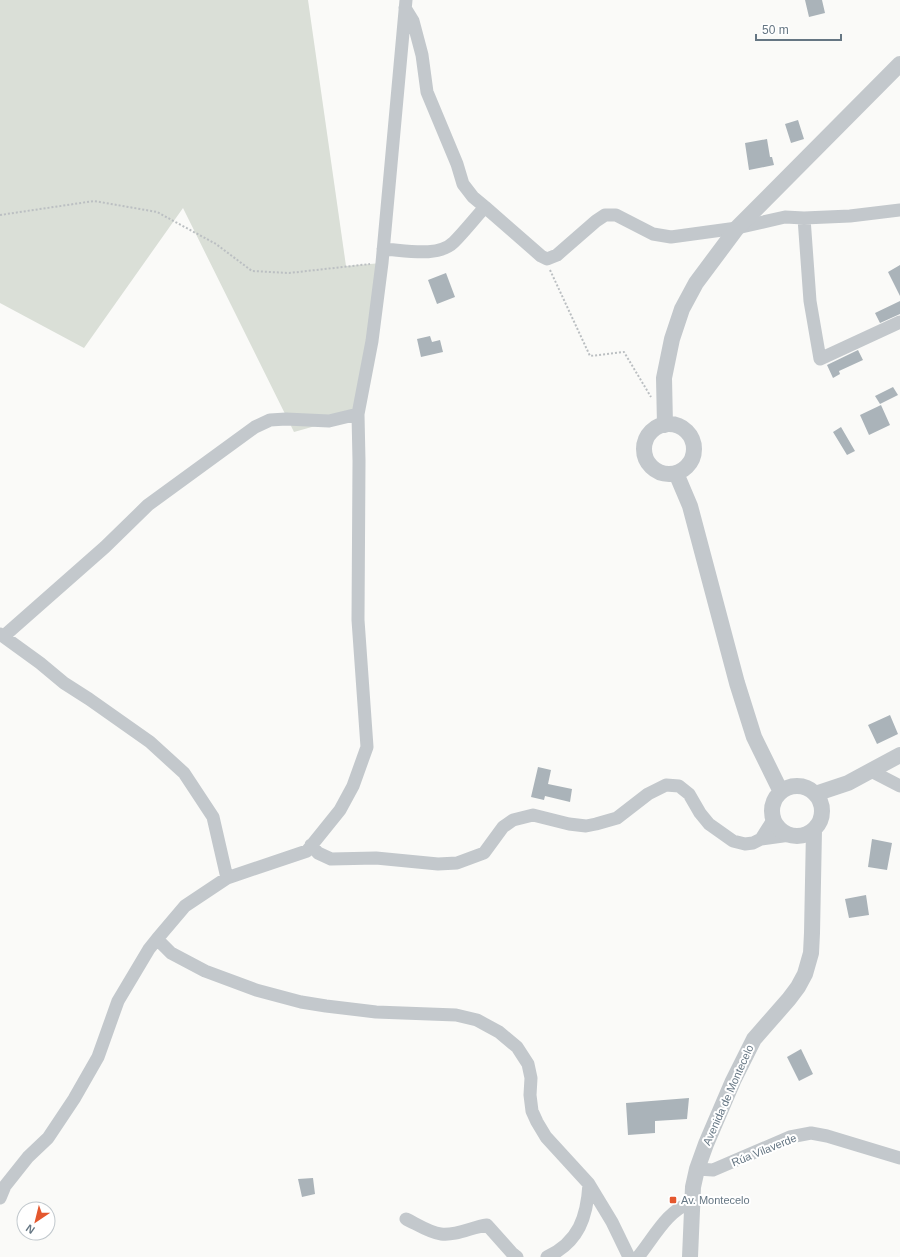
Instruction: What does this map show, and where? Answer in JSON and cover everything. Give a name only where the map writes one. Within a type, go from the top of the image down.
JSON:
[{"type":"street","points":[[405,4],[413,21],[422,55],[427,92],[458,164],[463,184],[485,207],[541,256],[547,259],[557,255],[606,214],[616,215],[653,234],[671,237],[737,228],[785,217],[804,218],[854,215],[900,210]]},
{"type":"street","points":[[0,1198],[5,1186],[28,1157],[48,1138],[74,1099],[98,1057],[118,1002],[149,949],[157,939],[185,906],[227,878],[307,851],[340,810],[353,786],[367,747],[358,620],[358,414],[372,341],[382,263],[405,4]]},
{"type":"street","points":[[665,424],[664,378],[672,339],[682,309],[696,283],[737,228],[898,71]]},
{"type":"street","points":[[383,249],[434,252],[445,248],[454,242],[485,207]]},
{"type":"street","points":[[804,218],[810,301],[820,359],[900,322]]},
{"type":"street","points":[[227,878],[213,817],[184,773],[150,742],[64,683],[2,635],[105,547],[148,505],[255,427],[270,420],[286,419],[329,421],[358,414]]},
{"type":"street","points":[[665,424],[673,424],[682,427],[688,432],[693,440],[695,448],[694,456],[690,464],[684,470],[676,473],[660,473],[651,465],[645,455],[646,443],[651,432],[657,427],[665,424]]},
{"type":"street","points":[[676,473],[690,506],[737,683],[752,730],[780,792]]},
{"type":"street","points":[[815,794],[848,783],[900,756]]},
{"type":"street","points":[[871,771],[900,786]]},
{"type":"street","points":[[822,809],[848,783]]},
{"type":"street","points":[[311,845],[318,853],[331,859],[376,858],[438,864],[457,863],[484,853],[504,826],[513,820],[533,815],[569,824],[586,826],[596,824],[617,818],[648,794],[666,785],[679,786],[689,794],[700,813],[709,824],[733,840],[745,844],[753,843],[762,839],[802,833],[818,824],[822,809],[818,798],[810,790],[798,786],[786,789],[780,792],[772,805],[773,820],[777,827],[783,832],[802,833]]},
{"type":"street","points":[[762,839],[773,820]]},
{"type":"street","name":"Avenida de Montecelo","points":[[690,1257],[691,1203],[697,1169],[706,1144],[743,1058],[754,1039],[798,987],[805,974],[811,953],[814,854],[802,833]]},
{"type":"street","points":[[157,939],[171,953],[205,971],[256,990],[301,1002],[326,1006],[376,1012],[456,1015],[477,1020],[499,1032],[517,1048],[528,1064],[531,1078],[530,1095],[532,1111],[537,1122],[546,1137],[589,1184],[612,1222],[629,1257]]},
{"type":"street","name":"Rúa Vilaverde","points":[[697,1169],[713,1170],[790,1137],[812,1133],[827,1136],[900,1158]]},
{"type":"street","points":[[547,1257],[567,1244],[580,1227],[585,1214],[589,1184]]},
{"type":"street","points":[[638,1257],[670,1215],[683,1205],[691,1203]]},
{"type":"street","points":[[406,1219],[441,1234],[487,1225],[502,1243],[517,1257]]},
{"type":"path","points":[[0,215],[94,201],[157,212],[216,244],[252,271],[289,273],[382,263]]},
{"type":"path","points":[[547,259],[548,266],[590,356],[624,352],[652,398]]},
{"type":"shaded area","points":[[0,0],[308,0],[346,266],[382,263],[358,414],[294,432],[183,208],[84,348],[0,303]]},
{"type":"building","points":[[805,0],[822,0],[825,13],[809,17]]},
{"type":"building","points":[[798,120],[804,139],[791,143],[785,124]]},
{"type":"building","points":[[767,139],[770,157],[772,157],[774,165],[749,170],[745,143]]},
{"type":"building","points":[[900,265],[900,296],[888,272]]},
{"type":"building","points":[[446,273],[455,297],[437,304],[428,280]]},
{"type":"building","points":[[900,301],[900,314],[880,323],[875,313]]},
{"type":"building","points":[[430,336],[432,342],[440,340],[443,352],[421,357],[417,339]]},
{"type":"building","points":[[858,350],[863,360],[839,371],[840,374],[833,378],[827,365]]},
{"type":"building","points":[[893,387],[898,395],[880,404],[875,396]]},
{"type":"building","points":[[881,405],[890,425],[869,435],[860,415]]},
{"type":"building","points":[[841,427],[855,451],[847,455],[833,432]]},
{"type":"building","points":[[890,715],[898,734],[877,744],[868,725]]},
{"type":"building","points":[[538,767],[551,770],[548,784],[572,789],[570,802],[545,796],[544,800],[531,797]]},
{"type":"building","points":[[872,839],[892,843],[887,870],[868,867]]},
{"type":"building","points":[[866,895],[869,915],[849,918],[845,899]]},
{"type":"building","points":[[801,1049],[813,1074],[799,1081],[787,1057]]},
{"type":"building","points":[[689,1098],[687,1119],[655,1121],[655,1133],[628,1135],[626,1103]]},
{"type":"building","points":[[313,1178],[315,1194],[302,1197],[298,1179]]},
{"type":"place","name":"Av. Montecelo","points":[[673,1200]]}]
